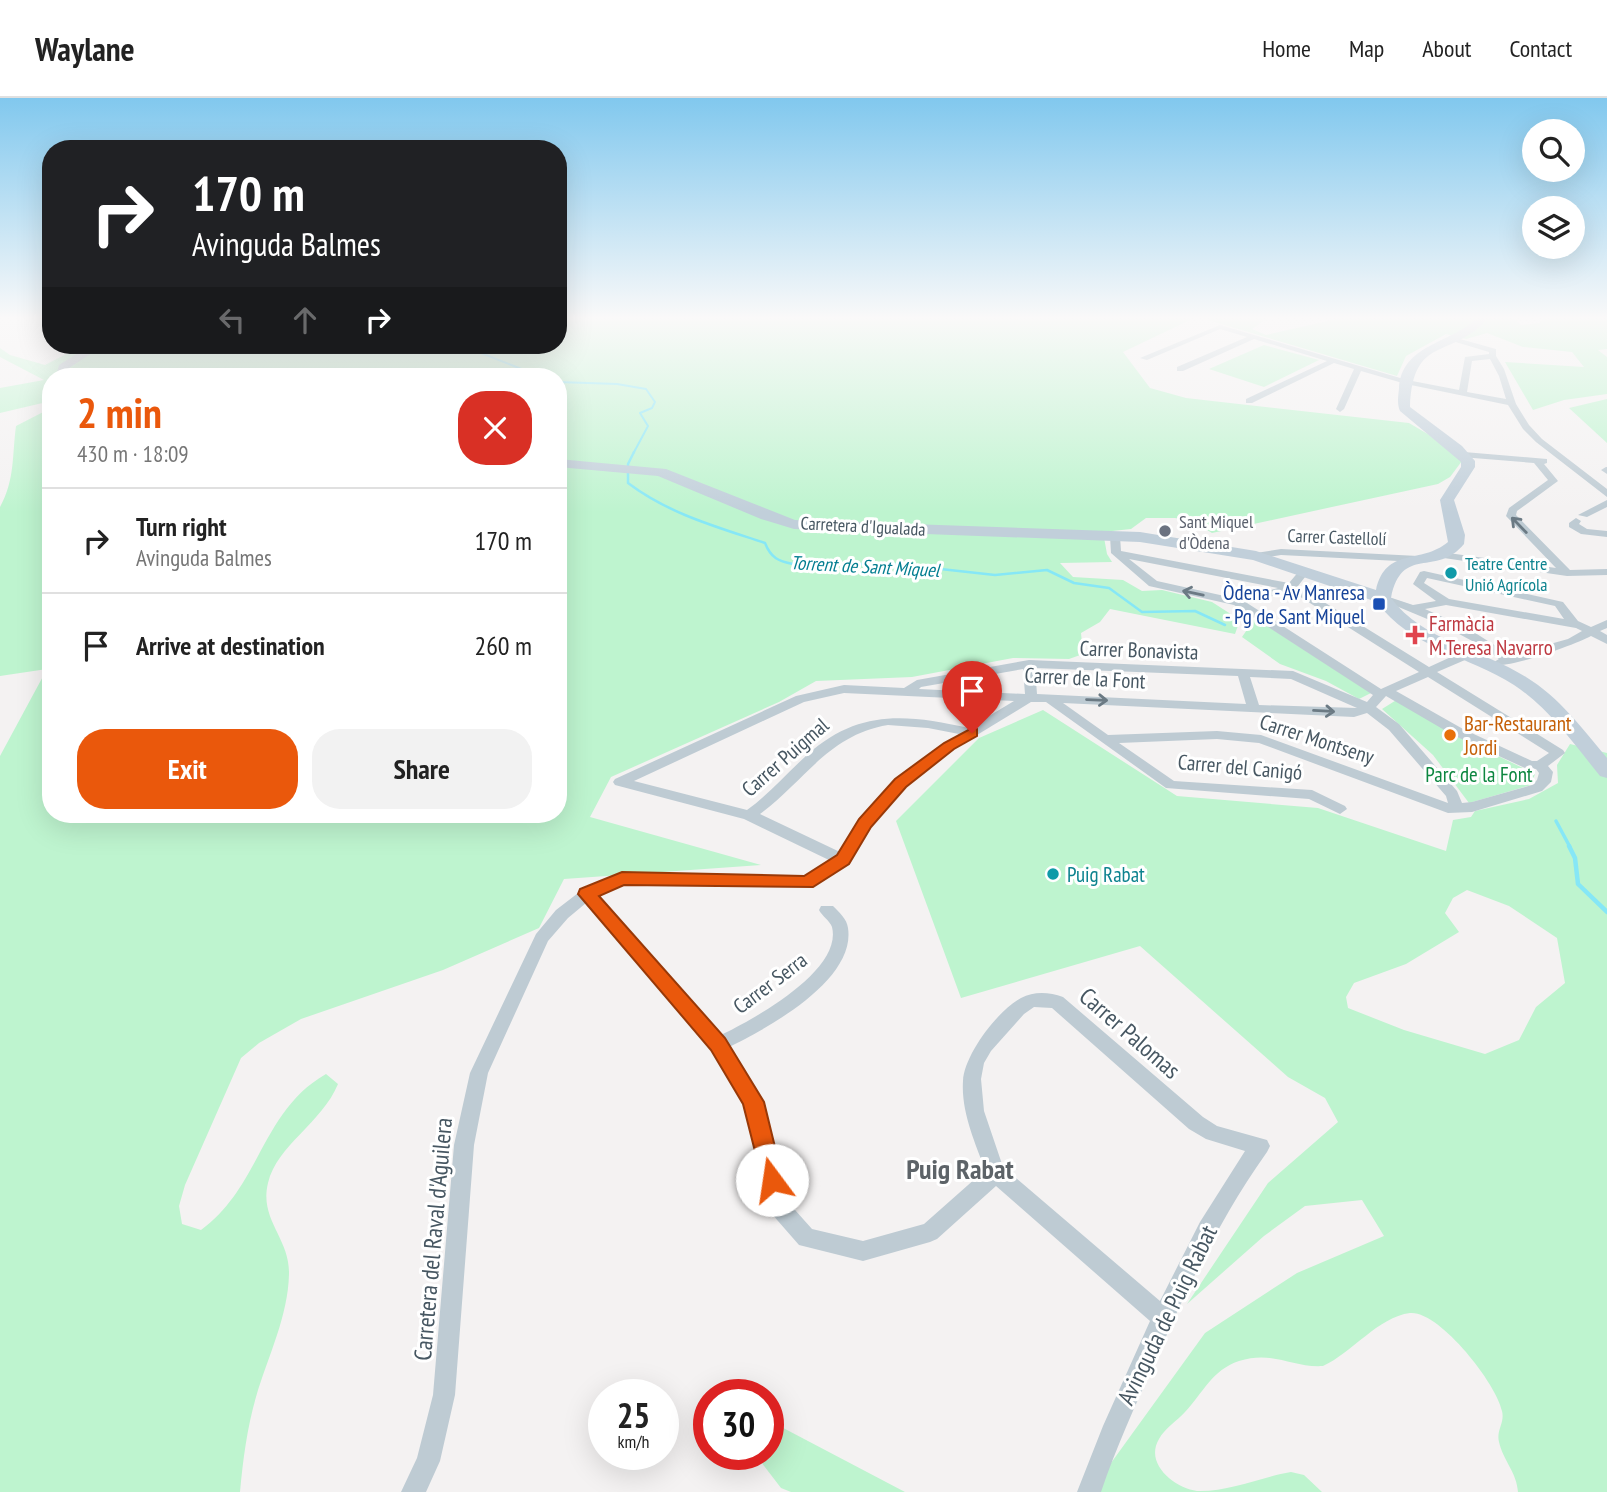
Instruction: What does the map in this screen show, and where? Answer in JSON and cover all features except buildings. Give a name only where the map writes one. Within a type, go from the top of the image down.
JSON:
[{"type":"street","points":[[1249,401],[1287,383]]},
{"type":"street","points":[[1340,409],[1351,383]]},
{"type":"street","points":[[1406,383],[1403,405],[1406,412],[1464,455],[1468,461],[1465,477],[1447,500],[1457,535],[1456,544],[1441,555]]},
{"type":"street","points":[[1411,383],[1512,403]]},
{"type":"street","points":[[1463,393],[1464,383]]},
{"type":"street","points":[[1508,383],[1512,403],[1527,429],[1547,449],[1570,463],[1607,494]]},
{"type":"street","points":[[1464,455],[1570,463]]},
{"type":"street","points":[[1537,461],[1553,481],[1512,510],[1511,516],[1567,573]]},
{"type":"street","name":"Carretera d'Igualada","points":[[567,464],[661,472],[766,516],[794,524],[1115,536],[1256,556],[1383,598]]},
{"type":"street","points":[[1607,503],[1579,518],[1573,525],[1585,532],[1607,534]]},
{"type":"street","points":[[1115,536],[1116,554],[1153,584],[1238,602],[1384,693],[1458,732],[1546,772],[1544,782],[1537,788],[1472,807],[1457,808],[1452,794],[1415,749],[1369,708],[1384,693],[1468,654]]},
{"type":"street","name":"Carrer Castellolí","points":[[1256,556],[1281,552],[1418,559]]},
{"type":"street","points":[[1116,554],[1292,587],[1558,753],[1535,765]]},
{"type":"street","points":[[1607,572],[1567,573],[1441,555],[1400,562],[1392,569],[1383,598],[1393,615],[1401,622],[1468,654],[1499,663],[1539,697],[1607,771]]},
{"type":"street","points":[[1238,602],[1292,587],[1304,572]]},
{"type":"street","points":[[1446,602],[1418,584],[1424,575],[1559,604],[1574,624]]},
{"type":"street","points":[[1383,598],[1414,608],[1492,646],[1499,663]]},
{"type":"street","points":[[1414,608],[1446,602],[1574,624],[1594,630],[1607,640]]},
{"type":"street","points":[[1499,663],[1541,652],[1607,623]]},
{"type":"street","points":[[1029,664],[1039,697],[1105,739]]},
{"type":"street","name":"Carrer Bonavista","points":[[906,693],[917,684],[1029,664],[1293,675],[1369,708]]},
{"type":"street","points":[[1243,674],[1253,706]]},
{"type":"street","name":"Carrer de la Font","points":[[749,815],[620,782],[800,699],[844,689],[1253,706],[1354,713],[1369,708]]},
{"type":"street","points":[[749,815],[843,860],[865,823],[901,783],[949,746],[1039,697]]},
{"type":"street","name":"Carrer Puigmal","points":[[749,815],[775,797],[829,742],[853,727],[901,720],[972,733]]},
{"type":"street","name":"Carrer Montseny","points":[[1105,739],[1217,735],[1261,739],[1448,808],[1457,808]]},
{"type":"street","name":"Carrer del Canigó","points":[[1105,739],[1171,785],[1312,795],[1340,809]]},
{"type":"street","name":"Carretera del Raval d'Aguilera","points":[[413,1492],[428,1461],[444,1395],[464,1145],[479,1073],[542,938],[562,914],[587,894],[622,878],[807,883],[843,860]]},
{"type":"street","points":[[587,894],[718,1044],[753,1102],[778,1206],[806,1238],[863,1251],[930,1232],[996,1173],[1162,1317]]},
{"type":"street","name":"Carrer Serra","points":[[718,1044],[748,1031],[811,985],[831,965],[840,944],[840,926],[827,910]]},
{"type":"street","name":"Carrer Palomas","points":[[996,1173],[976,1119],[971,1081],[981,1051],[1023,1002],[1039,998],[1057,1002],[1196,1123],[1213,1133],[1260,1146]]},
{"type":"street","name":"Avinguda de Puig Rabat","points":[[1089,1492],[1104,1448],[1162,1317],[1238,1175],[1260,1146]]},
{"type":"green space","points":[[42,383],[42,403],[0,413],[0,388]]},
{"type":"green space","points":[[567,383],[1146,383],[1150,388],[1186,398],[1409,423],[1438,440],[1462,461],[1450,477],[1438,484],[1212,533],[1194,522],[1175,518],[1146,518],[1131,529],[1103,532],[1107,554],[1112,562],[1060,563],[1073,577],[1123,580],[1142,591],[1162,590],[1212,602],[1240,620],[1235,634],[1110,609],[1100,622],[1081,633],[1083,654],[1069,659],[1013,658],[912,677],[816,681],[779,702],[611,777],[590,817],[761,865],[564,879],[539,928],[443,970],[301,1019],[259,1043],[241,1058],[185,1185],[179,1206],[182,1224],[201,1230],[221,1212],[237,1192],[287,1108],[304,1090],[326,1074],[338,1084],[322,1111],[280,1157],[268,1183],[268,1208],[288,1261],[288,1290],[253,1409],[240,1492],[0,1492],[0,756],[42,678],[42,823],[567,823]]},
{"type":"green space","points":[[1252,383],[1272,383],[1264,387]]},
{"type":"green space","points":[[1517,383],[1607,383],[1607,394],[1564,400],[1533,410]]},
{"type":"green space","points":[[1607,399],[1607,443],[1569,408]]},
{"type":"green space","points":[[42,413],[42,670],[0,676],[0,507],[11,477],[16,426]]},
{"type":"green space","points":[[1255,618],[1371,693],[1359,699],[1326,681],[1280,664],[1242,637]]},
{"type":"green space","name":"Parc de la Font","points":[[1398,699],[1459,737],[1535,774],[1531,785],[1469,803],[1433,755],[1382,709]]},
{"type":"green space","points":[[1043,710],[1177,796],[1318,808],[1446,851],[1453,820],[1471,817],[1475,811],[1529,799],[1558,783],[1557,765],[1570,744],[1607,753],[1607,1492],[1518,1492],[1499,1442],[1502,1411],[1490,1384],[1451,1336],[1422,1315],[1410,1313],[1387,1321],[1323,1366],[1262,1357],[1230,1365],[1215,1376],[1185,1412],[1164,1431],[1155,1448],[1159,1466],[1164,1473],[1188,1489],[1209,1491],[1291,1472],[1304,1475],[1322,1492],[1090,1492],[1205,1333],[1297,1273],[1384,1236],[1362,1200],[1305,1206],[1264,1236],[1187,1304],[1268,1183],[1338,1122],[1325,1098],[1288,1077],[1140,946],[961,998],[896,821],[979,738]],"holes":[[[1467,890],[1509,906],[1557,938],[1565,983],[1536,1007],[1519,1040],[1485,1054],[1404,1030],[1348,1008],[1346,997],[1354,983],[1406,964],[1459,932],[1445,913],[1453,898]]]},
{"type":"green space","points":[[784,1428],[905,1492],[791,1492],[781,1488],[767,1470],[784,1470]]},
{"type":"waterway","name":"Torrent de Sant Miquel","points":[[589,383],[646,389],[655,402],[652,408],[640,413],[648,426],[633,454]]},
{"type":"waterway","name":"Torrent de Sant Miquel","points":[[633,454],[628,464],[628,483],[677,511],[765,543],[773,555],[783,562],[895,564],[995,575],[1047,570],[1074,583],[1109,588],[1142,612],[1195,611],[1225,625]]},
{"type":"waterway","name":"Torrent de Sant Miquel","points":[[1556,821],[1570,847]]},
{"type":"waterway","name":"Torrent de Sant Miquel","points":[[1569,846],[1575,858],[1578,884],[1607,912]]},
{"type":"place","name":"Sant Miquel d'Òdena","points":[[1165,531]]},
{"type":"place","name":"Teatre Centre Unió Agrícola","points":[[1451,573]]},
{"type":"place","name":"Òdena - Av Manresa - Pg de Sant Miquel","points":[[1379,604]]},
{"type":"place","name":"Farmàcia M.Teresa Navarro","points":[[1415,635]]},
{"type":"place","name":"Bar-Restaurant Jordi","points":[[1450,735]]},
{"type":"place","name":"Puig Rabat","points":[[1053,874]]},
{"type":"district","name":"Puig Rabat","points":[[960,1168]]},
{"type":"route","points":[[772,1180],[753,1102],[718,1044],[587,894],[622,878],[807,883],[843,860],[865,823],[901,783],[949,746],[972,733]]}]
